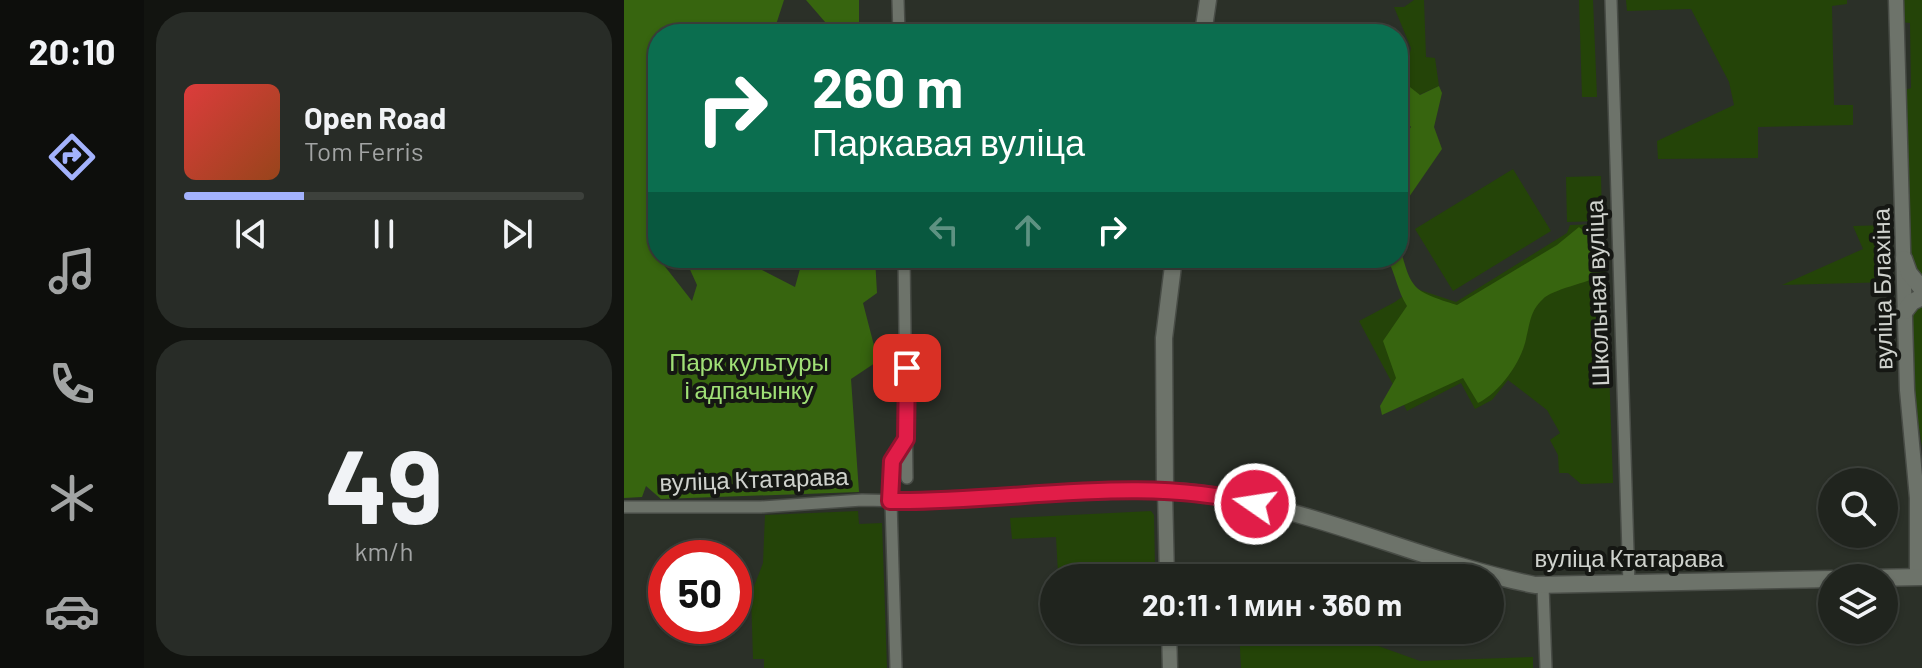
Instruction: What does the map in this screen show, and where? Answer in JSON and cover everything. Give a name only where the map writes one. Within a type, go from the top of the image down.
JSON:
[{"type":"main road","points":[[1204,24],[1208,0]]},
{"type":"main road","points":[[1904,259],[1909,273],[1922,289]]},
{"type":"main road","points":[[1165,491],[1164,338],[1173,268]]},
{"type":"main road","points":[[1905,311],[1912,302],[1922,297]]},
{"type":"main road","name":"вуліца Ктатарава","points":[[1165,491],[1228,497],[1396,544],[1507,580],[1543,586],[1818,579]]},
{"type":"main road","points":[[1898,577],[1920,577]]},
{"type":"street","points":[[898,0],[899,24]]},
{"type":"street","name":"Школьная вуліца","points":[[1611,0],[1629,585]]},
{"type":"street","name":"вуліца Блахіна","points":[[1896,0],[1907,390],[1917,498],[1920,577]]},
{"type":"street","points":[[904,268],[907,478]]},
{"type":"street","points":[[896,668],[890,501],[892,461],[906,439]]},
{"type":"street","points":[[1165,491],[1167,564]]},
{"type":"street","name":"вуліца Ктатарава","points":[[624,507],[761,507],[1165,491]]},
{"type":"street","points":[[1543,586],[1546,668]]},
{"type":"street","points":[[1169,644],[1170,668]]},
{"type":"green space","name":"Парк культуры і адпачынку","points":[[624,0],[784,0],[776,24],[648,24],[648,268],[666,268],[692,301],[697,285],[689,268],[764,268],[762,270],[795,287],[800,268],[876,268],[877,293],[863,303],[878,361],[851,379],[859,492],[661,499],[646,486],[642,497],[624,498]]},
{"type":"green space","points":[[806,0],[859,0],[859,24],[827,24]]},
{"type":"green space","points":[[1414,0],[1424,0],[1426,57],[1435,58],[1439,86],[1419,95],[1408,88],[1411,48],[1408,24],[1401,24],[1394,7],[1404,7]]},
{"type":"green space","points":[[1579,0],[1593,0],[1597,97],[1582,97]]},
{"type":"green space","points":[[1626,0],[1847,0],[1847,4],[1832,6],[1834,105],[1853,105],[1853,125],[1758,127],[1758,158],[1658,159],[1657,141],[1734,105],[1729,82],[1691,9],[1627,11]]},
{"type":"green space","points":[[1900,0],[1922,0],[1922,283],[1910,266],[1902,91],[1911,88],[1910,23],[1901,22]]},
{"type":"green space","points":[[1439,86],[1442,93],[1434,127],[1442,149],[1408,198],[1408,130],[1411,127],[1408,124],[1408,88],[1420,95]]},
{"type":"green space","points":[[1513,169],[1551,231],[1453,291],[1415,229]]},
{"type":"green space","points":[[1601,176],[1602,221],[1567,222],[1566,177]]},
{"type":"green space","points":[[1604,224],[1613,483],[1581,484],[1568,473],[1559,473],[1558,455],[1550,440],[1560,433],[1547,410],[1508,380],[1492,400],[1475,409],[1461,383],[1407,411],[1359,321],[1414,288],[1456,302],[1567,233],[1570,225]]},
{"type":"green space","points":[[1889,225],[1891,282],[1782,285],[1863,249],[1853,226]]},
{"type":"green space","points":[[1579,227],[1596,242],[1602,276],[1554,292],[1535,308],[1519,358],[1494,392],[1478,403],[1463,378],[1382,415],[1380,406],[1396,378],[1383,341],[1407,306],[1392,268],[1406,268],[1421,291],[1457,305],[1557,245]]},
{"type":"green space","points":[[1922,304],[1922,446],[1913,390],[1911,315]]},
{"type":"green space","points":[[858,511],[859,524],[882,523],[887,668],[764,668],[764,659],[753,659],[752,591],[763,563],[765,515]]},
{"type":"green space","points":[[1151,511],[1154,515],[1155,564],[1058,564],[1056,537],[1012,539],[1010,518]]},
{"type":"green space","points":[[1240,644],[1373,644],[1420,661],[1533,657],[1533,668],[1241,668]]},
{"type":"route","points":[[907,368],[906,439],[892,461],[890,501],[1183,491],[1255,504]]}]
